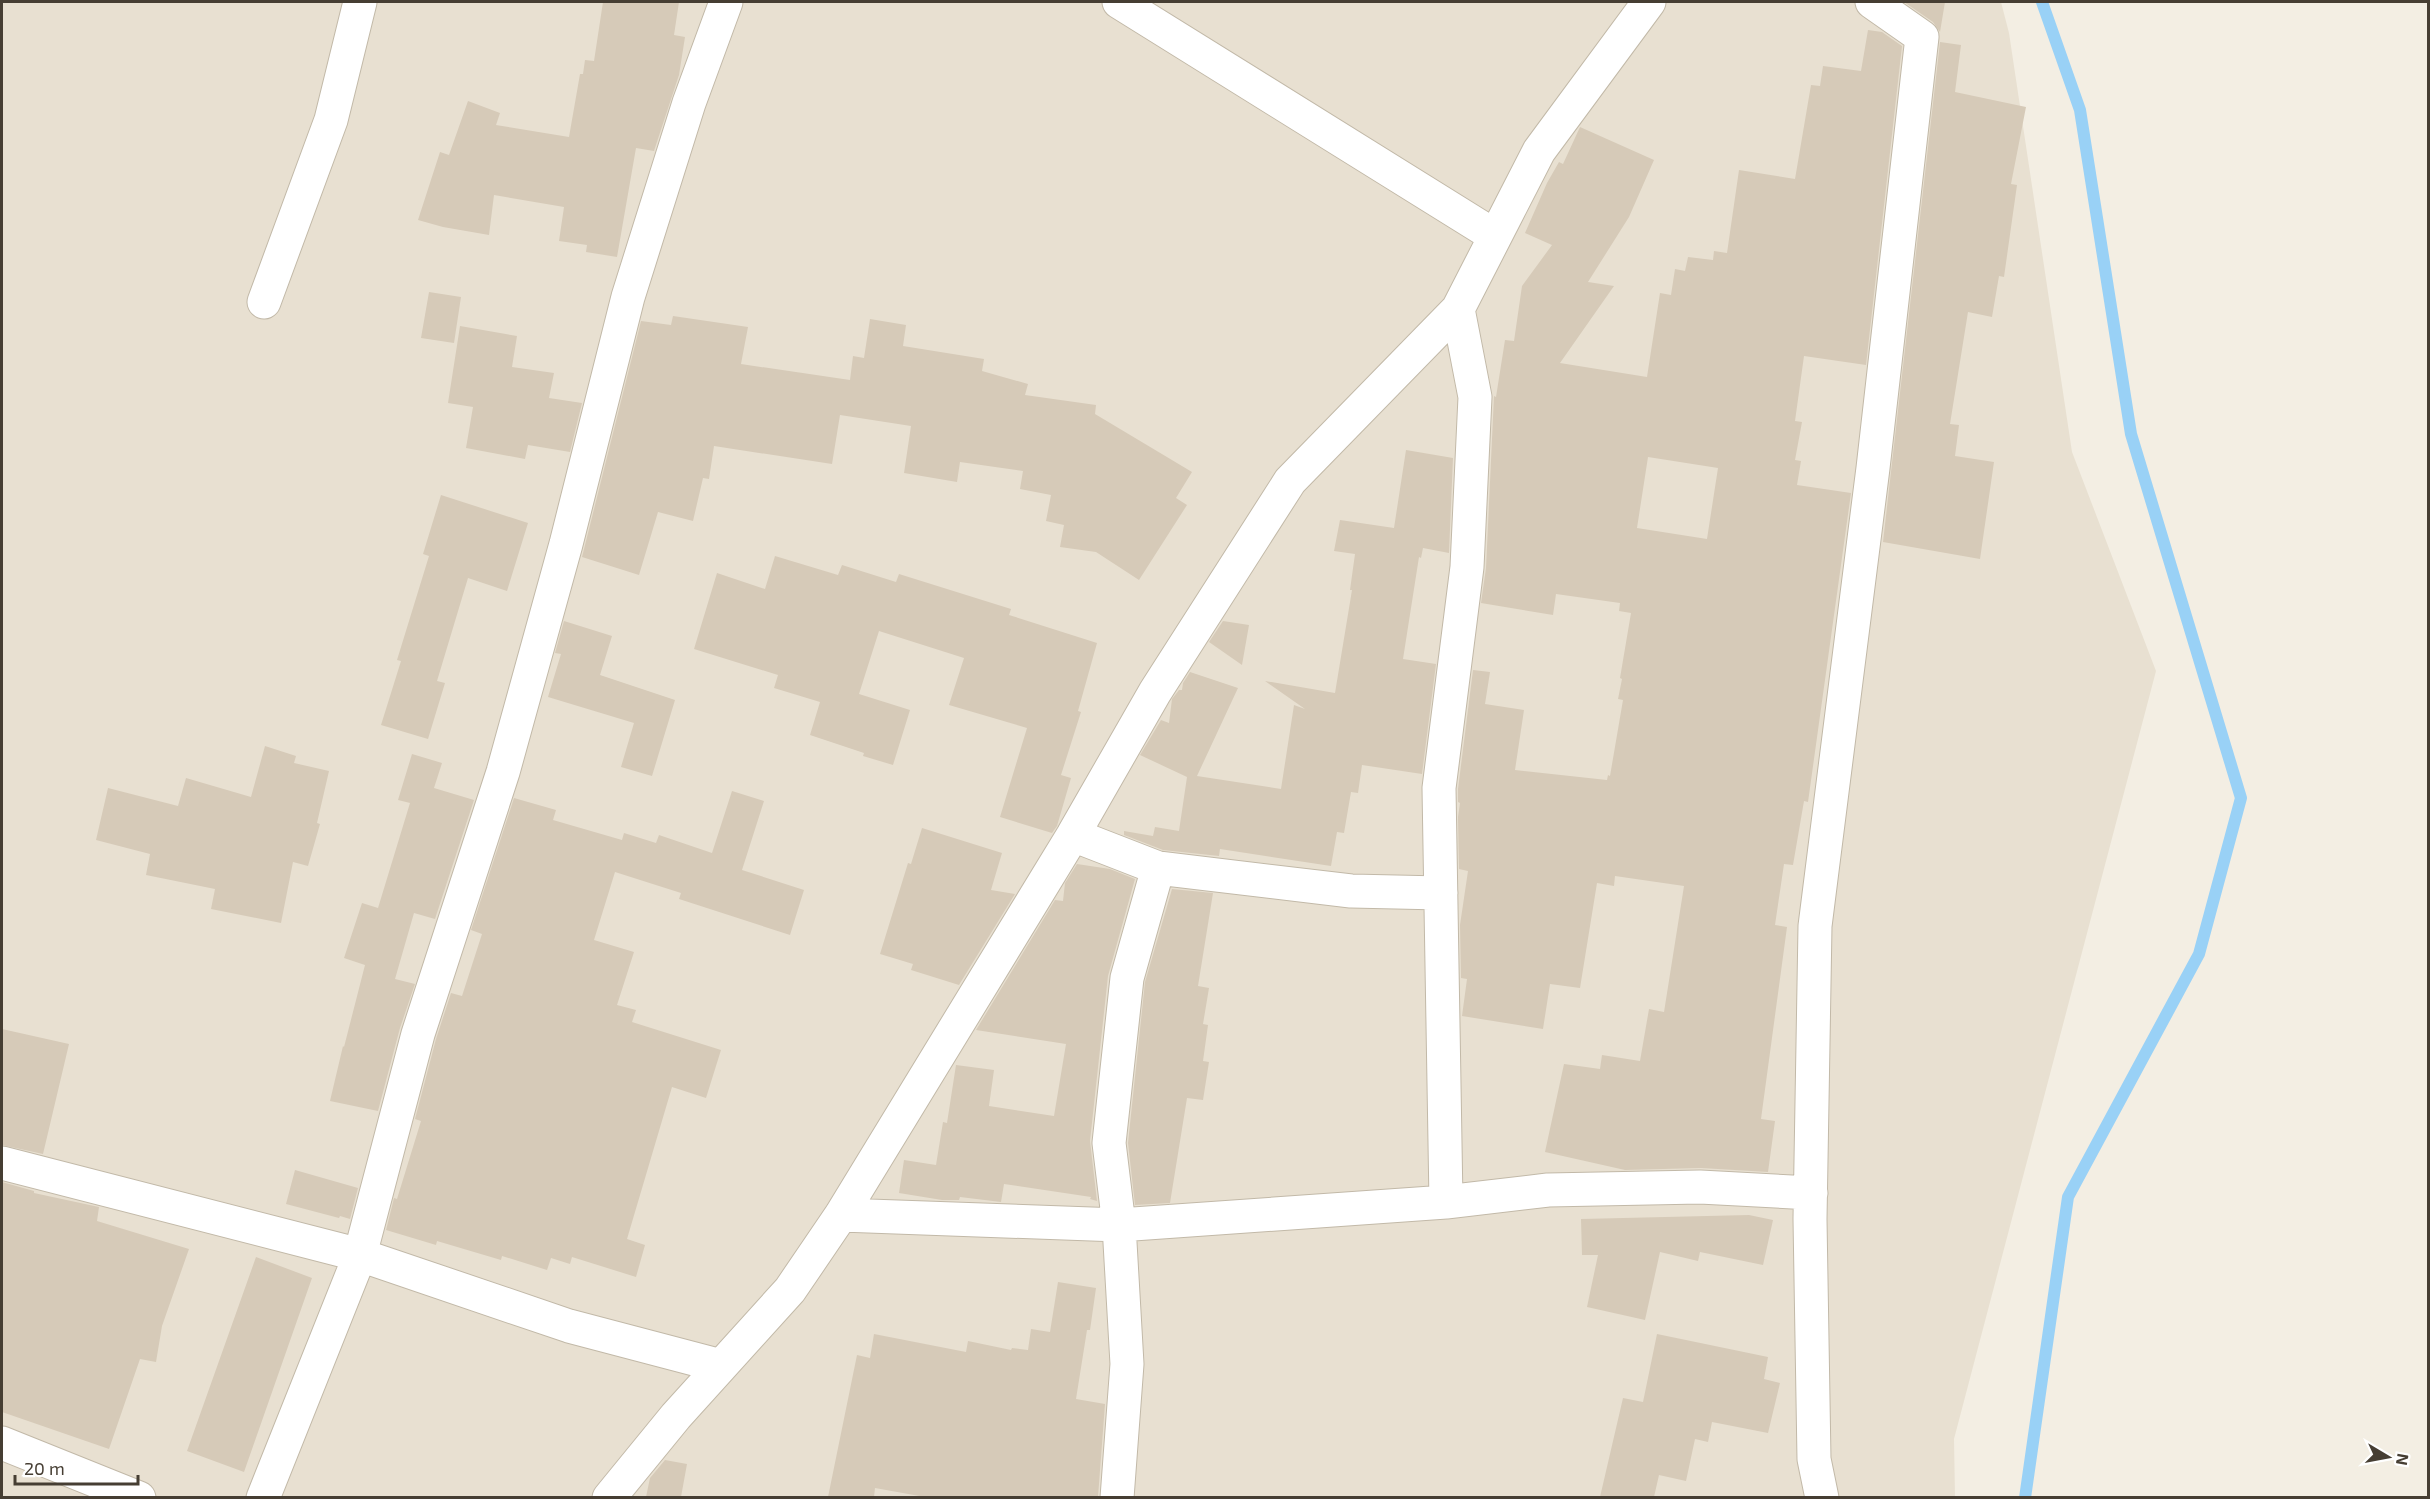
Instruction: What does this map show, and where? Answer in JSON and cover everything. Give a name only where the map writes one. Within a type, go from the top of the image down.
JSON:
[{"type":"street","points":[[264,302],[331,120],[360,2]]},
{"type":"street","points":[[263,1497],[360,1255],[418,1034],[503,772],[566,544],[628,297],[689,104],[726,2]]},
{"type":"street","points":[[1119,2],[1495,236]]},
{"type":"street","points":[[609,1497],[676,1416],[790,1290],[841,1215],[1073,835],[1155,692],[1290,481],[1458,309],[1539,151],[1649,2]]},
{"type":"street","points":[[1822,1497],[1814,1459],[1811,1193],[1815,926],[1873,468],[1922,37],[1872,2]]},
{"type":"street","points":[[1446,1202],[1439,788],[1467,567],[1475,397],[1458,309]]},
{"type":"street","points":[[1073,835],[1158,868],[1351,891],[1441,893]]},
{"type":"street","points":[[1117,1497],[1126,1364],[1119,1225],[1109,1143],[1127,978],[1158,868]]},
{"type":"street","points":[[2,1163],[360,1255],[569,1326],[721,1366]]},
{"type":"street","points":[[841,1215],[1119,1225],[1446,1202],[1560,1190],[1700,1187],[1811,1193]]},
{"type":"street","points":[[2,1443],[139,1497]]},
{"type":"shaded area","points":[[2,2],[2001,2],[2009,33],[2072,452],[2156,671],[1954,1439],[1955,1497],[2,1498]]},
{"type":"building","points":[[603,2],[679,2],[674,35],[685,37],[679,75],[654,151],[636,148],[617,257],[586,252],[587,245],[559,241],[564,207],[494,195],[489,235],[418,220],[440,152],[449,155],[468,101],[500,113],[496,125],[569,137],[580,74],[583,74],[585,60],[594,61]]},
{"type":"building","points":[[1904,2],[1945,2],[1940,32],[1933,22]]},
{"type":"building","points":[[1868,30],[1882,32],[1902,46],[1866,365],[1804,356],[1795,421],[1802,422],[1795,460],[1801,461],[1797,485],[1851,493],[1808,802],[1804,801],[1793,865],[1784,864],[1775,925],[1787,927],[1761,1119],[1775,1121],[1768,1172],[1701,1168],[1625,1170],[1545,1152],[1564,1064],[1600,1069],[1602,1055],[1640,1061],[1649,1009],[1664,1012],[1684,886],[1615,876],[1614,886],[1597,883],[1580,988],[1550,984],[1543,1029],[1462,1016],[1467,979],[1461,978],[1460,925],[1468,871],[1459,869],[1460,803],[1458,802],[1458,789],[1473,670],[1490,672],[1485,704],[1524,710],[1515,770],[1607,780],[1608,775],[1610,776],[1623,700],[1618,699],[1631,613],[1619,611],[1620,603],[1556,594],[1553,615],[1481,603],[1486,568],[1494,396],[1496,397],[1505,340],[1514,341],[1522,286],[1552,245],[1525,233],[1547,183],[1559,162],[1563,164],[1580,127],[1654,160],[1629,217],[1588,282],[1614,286],[1560,363],[1647,377],[1660,293],[1671,295],[1675,269],[1685,271],[1688,257],[1713,260],[1714,251],[1727,253],[1739,170],[1795,179],[1811,85],[1820,86],[1823,66],[1861,71]],"holes":[[[1648,457],[1718,468],[1707,539],[1637,528]]]},
{"type":"building","points":[[1940,42],[1961,45],[1955,92],[2026,107],[2011,184],[2017,185],[2004,277],[1999,276],[1992,317],[1968,312],[1950,424],[1959,425],[1955,456],[1994,462],[1980,559],[1883,542]]},
{"type":"building","points":[[429,292],[461,297],[454,343],[421,338]]},
{"type":"building","points":[[673,316],[748,327],[741,364],[850,380],[853,356],[864,358],[870,319],[906,325],[903,346],[984,359],[982,371],[1028,384],[1025,395],[1096,405],[1095,414],[1192,472],[1176,498],[1187,505],[1139,580],[1096,552],[1060,547],[1064,525],[1046,521],[1051,495],[1020,489],[1023,471],[960,462],[957,482],[904,473],[911,426],[840,415],[832,464],[714,446],[709,479],[703,478],[693,521],[658,512],[639,575],[582,557],[641,321],[671,325]]},
{"type":"building","points":[[460,326],[517,336],[512,367],[554,373],[549,398],[582,403],[570,452],[528,445],[525,459],[466,448],[473,407],[448,403]]},
{"type":"building","points":[[1406,450],[1453,458],[1449,553],[1423,548],[1421,558],[1419,557],[1403,659],[1436,664],[1422,774],[1362,765],[1358,793],[1351,792],[1344,833],[1337,832],[1331,866],[1220,849],[1219,856],[1163,850],[1124,835],[1124,831],[1153,836],[1155,827],[1179,831],[1187,777],[1140,755],[1161,720],[1169,723],[1172,699],[1179,690],[1182,690],[1183,683],[1190,672],[1238,688],[1197,776],[1281,789],[1294,705],[1305,709],[1265,681],[1335,693],[1352,590],[1350,590],[1355,554],[1334,551],[1340,520],[1394,528]]},
{"type":"building","points":[[441,495],[528,523],[507,591],[468,578],[437,681],[445,683],[428,739],[381,725],[401,661],[397,660],[429,556],[423,554]]},
{"type":"building","points":[[775,556],[838,575],[842,565],[896,582],[899,574],[1011,609],[1009,615],[1097,643],[1078,711],[1081,712],[1061,775],[1071,778],[1057,826],[1052,833],[1000,817],[1027,728],[949,705],[964,658],[879,631],[859,694],[910,710],[893,765],[810,735],[820,702],[774,688],[778,675],[694,649],[717,573],[765,589]]},
{"type":"building","points":[[564,621],[612,636],[600,675],[675,700],[652,776],[621,767],[634,723],[548,697],[561,654],[555,653]]},
{"type":"building","points":[[1223,621],[1249,625],[1242,665],[1209,642]]},
{"type":"building","points":[[265,746],[296,756],[294,763],[329,771],[317,823],[320,824],[308,866],[293,862],[281,923],[211,909],[215,889],[146,875],[150,854],[96,840],[108,788],[178,806],[186,778],[251,797]]},
{"type":"building","points":[[412,754],[442,763],[434,788],[474,800],[435,919],[414,913],[395,979],[415,984],[400,1028],[378,1111],[330,1101],[365,965],[344,958],[362,903],[378,908],[410,803],[398,800]]},
{"type":"building","points":[[732,791],[764,801],[742,870],[804,890],[790,935],[679,899],[681,893],[615,872],[594,940],[634,952],[617,1005],[636,1010],[632,1022],[721,1050],[706,1098],[672,1087],[627,1239],[645,1245],[636,1277],[572,1257],[570,1264],[551,1258],[547,1270],[502,1256],[501,1260],[437,1241],[436,1245],[386,1230],[394,1198],[397,1199],[421,1121],[415,1119],[436,1039],[451,993],[462,996],[482,934],[471,930],[514,798],[556,810],[553,820],[622,840],[624,833],[656,843],[659,835],[712,853]]},
{"type":"building","points":[[922,828],[1002,853],[991,890],[1015,894],[959,985],[911,970],[913,964],[880,954],[908,863],[911,864]]},
{"type":"building","points":[[1077,864],[1110,869],[1135,879],[1108,976],[1090,1141],[1097,1201],[1090,1199],[1091,1197],[1004,1184],[1001,1202],[960,1197],[959,1200],[942,1200],[899,1193],[904,1160],[936,1165],[943,1122],[947,1123],[956,1065],[994,1070],[989,1106],[1054,1116],[1066,1044],[976,1030],[1055,900],[1063,901],[1065,883]]},
{"type":"building","points":[[1172,889],[1213,893],[1198,986],[1209,988],[1203,1024],[1208,1025],[1203,1061],[1209,1062],[1203,1100],[1187,1098],[1170,1203],[1135,1205],[1128,1143],[1145,982]]},
{"type":"building","points":[[2,1029],[69,1044],[43,1154],[2,1145]]},
{"type":"building","points":[[295,1170],[358,1188],[350,1219],[286,1204]]},
{"type":"building","points":[[2,1182],[34,1191],[34,1193],[99,1207],[97,1221],[189,1249],[162,1326],[156,1362],[140,1359],[109,1449],[2,1412]]},
{"type":"building","points":[[1749,1215],[1773,1220],[1763,1265],[1700,1252],[1698,1261],[1660,1252],[1645,1320],[1587,1307],[1598,1255],[1582,1255],[1581,1219]]},
{"type":"building","points":[[256,1257],[312,1278],[244,1472],[187,1451]]},
{"type":"building","points":[[1058,1282],[1096,1288],[1076,1399],[1105,1404],[1098,1497],[925,1497],[875,1488],[874,1497],[828,1497],[857,1355],[870,1358],[874,1334],[966,1352],[968,1341],[1011,1350],[1012,1348],[1028,1350],[1031,1329],[1050,1332]]},
{"type":"building","points":[[1657,1334],[1768,1357],[1764,1379],[1780,1383],[1768,1433],[1712,1422],[1708,1442],[1695,1439],[1686,1481],[1659,1475],[1654,1497],[1600,1497],[1623,1398],[1643,1402]]},
{"type":"building","points":[[665,1460],[687,1464],[681,1497],[646,1497],[650,1478]]},
{"type":"waterway","points":[[2025,1498],[2068,1197],[2199,954],[2241,798],[2131,434],[2080,110],[2042,2]]}]
